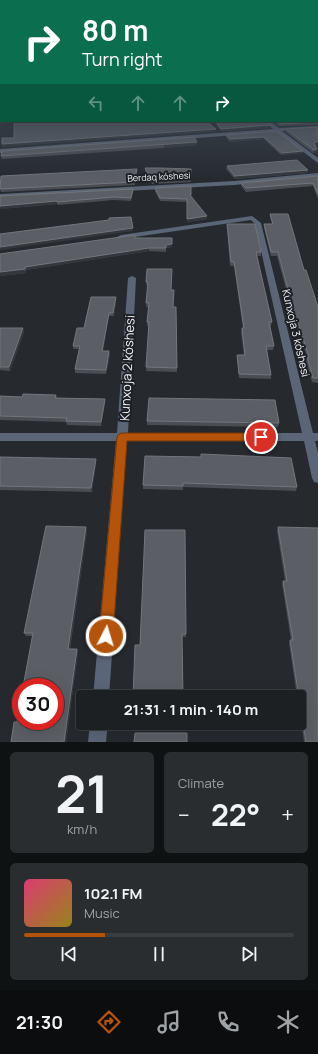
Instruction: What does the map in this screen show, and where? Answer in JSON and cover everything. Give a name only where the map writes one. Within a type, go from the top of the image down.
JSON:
[{"type":"street","points":[[267,122],[318,161]]},
{"type":"street","points":[[0,150],[318,127]]},
{"type":"street","name":"Berdaq kóshesi","points":[[0,196],[234,182],[318,175]]},
{"type":"street","name":"Kunxoja 3 kóshesi","points":[[110,238],[252,218],[258,223],[313,437],[318,478]]},
{"type":"street","name":"Kunxoja 2 kóshesi","points":[[102,690],[122,437],[132,278]]},
{"type":"street","points":[[0,437],[313,437]]},
{"type":"street","points":[[97,742],[98,730]]},
{"type":"building","points":[[14,122],[207,122],[216,129],[2,144],[2,138],[14,138]]},
{"type":"building","points":[[217,122],[266,122],[270,125],[221,129]]},
{"type":"building","points":[[277,122],[318,122],[280,124]]},
{"type":"building","points":[[318,127],[318,134],[316,134],[318,135],[318,141],[314,143],[317,149],[314,150],[286,129]]},
{"type":"building","points":[[277,131],[303,151],[282,153],[264,137],[231,139],[226,135]]},
{"type":"building","points":[[194,137],[197,142],[1,156],[2,151]]},
{"type":"building","points":[[297,160],[308,170],[235,176],[227,166]]},
{"type":"building","points":[[145,168],[191,169],[191,179],[152,181]]},
{"type":"building","points":[[137,169],[134,182],[0,189],[1,176]]},
{"type":"building","points":[[318,176],[318,194],[313,183],[246,188],[241,183]]},
{"type":"building","points":[[191,186],[190,195],[207,216],[187,219],[187,199],[160,198],[155,188]]},
{"type":"building","points":[[133,189],[131,198],[114,197],[0,206],[0,196]]},
{"type":"building","points":[[270,214],[288,214],[304,270],[306,270],[318,307],[318,378],[313,378],[307,357],[309,357],[297,323],[278,252],[271,252],[264,224],[273,224]]},
{"type":"building","points":[[131,217],[133,228],[0,247],[0,234],[109,220],[109,218]]},
{"type":"building","points":[[227,224],[255,224],[261,252],[256,252],[272,322],[269,322],[274,346],[266,346],[271,375],[239,374],[237,355],[245,355],[242,328],[244,328],[234,262],[231,262]]},
{"type":"building","points":[[135,235],[135,238],[172,238],[172,244],[166,245],[166,248],[149,248],[0,272],[0,254]]},
{"type":"building","points":[[147,269],[172,269],[171,290],[174,290],[173,307],[176,307],[177,368],[146,367],[149,322],[147,322],[149,303],[146,303],[148,282],[146,282]]},
{"type":"building","points":[[91,297],[116,297],[113,313],[109,313],[102,351],[109,351],[106,370],[75,369],[80,346],[73,346],[77,328],[84,328]]},
{"type":"building","points":[[0,328],[23,328],[9,367],[0,367]]},
{"type":"building","points":[[23,394],[56,395],[55,398],[105,399],[101,422],[66,421],[67,418],[0,416],[0,396],[22,397]]},
{"type":"building","points":[[149,398],[275,400],[279,423],[147,421]]},
{"type":"building","points":[[201,454],[291,458],[297,487],[183,483],[183,486],[143,485],[145,456],[201,457]]},
{"type":"building","points":[[0,457],[96,459],[91,488],[0,486]]},
{"type":"building","points":[[46,526],[86,527],[68,649],[77,649],[64,742],[11,742],[13,730],[64,730],[64,678],[25,678],[33,633],[24,633]]},
{"type":"building","points":[[278,527],[318,528],[318,742],[306,742],[304,730],[306,730],[306,690],[298,690],[290,640],[293,640],[283,581],[287,581]]},
{"type":"building","points":[[145,530],[185,530],[186,634],[182,634],[183,690],[133,690],[135,645],[140,645]]},
{"type":"building","points":[[135,733],[187,733],[187,742],[134,742]]},
{"type":"route","points":[[106,636],[122,437],[261,437]]}]
